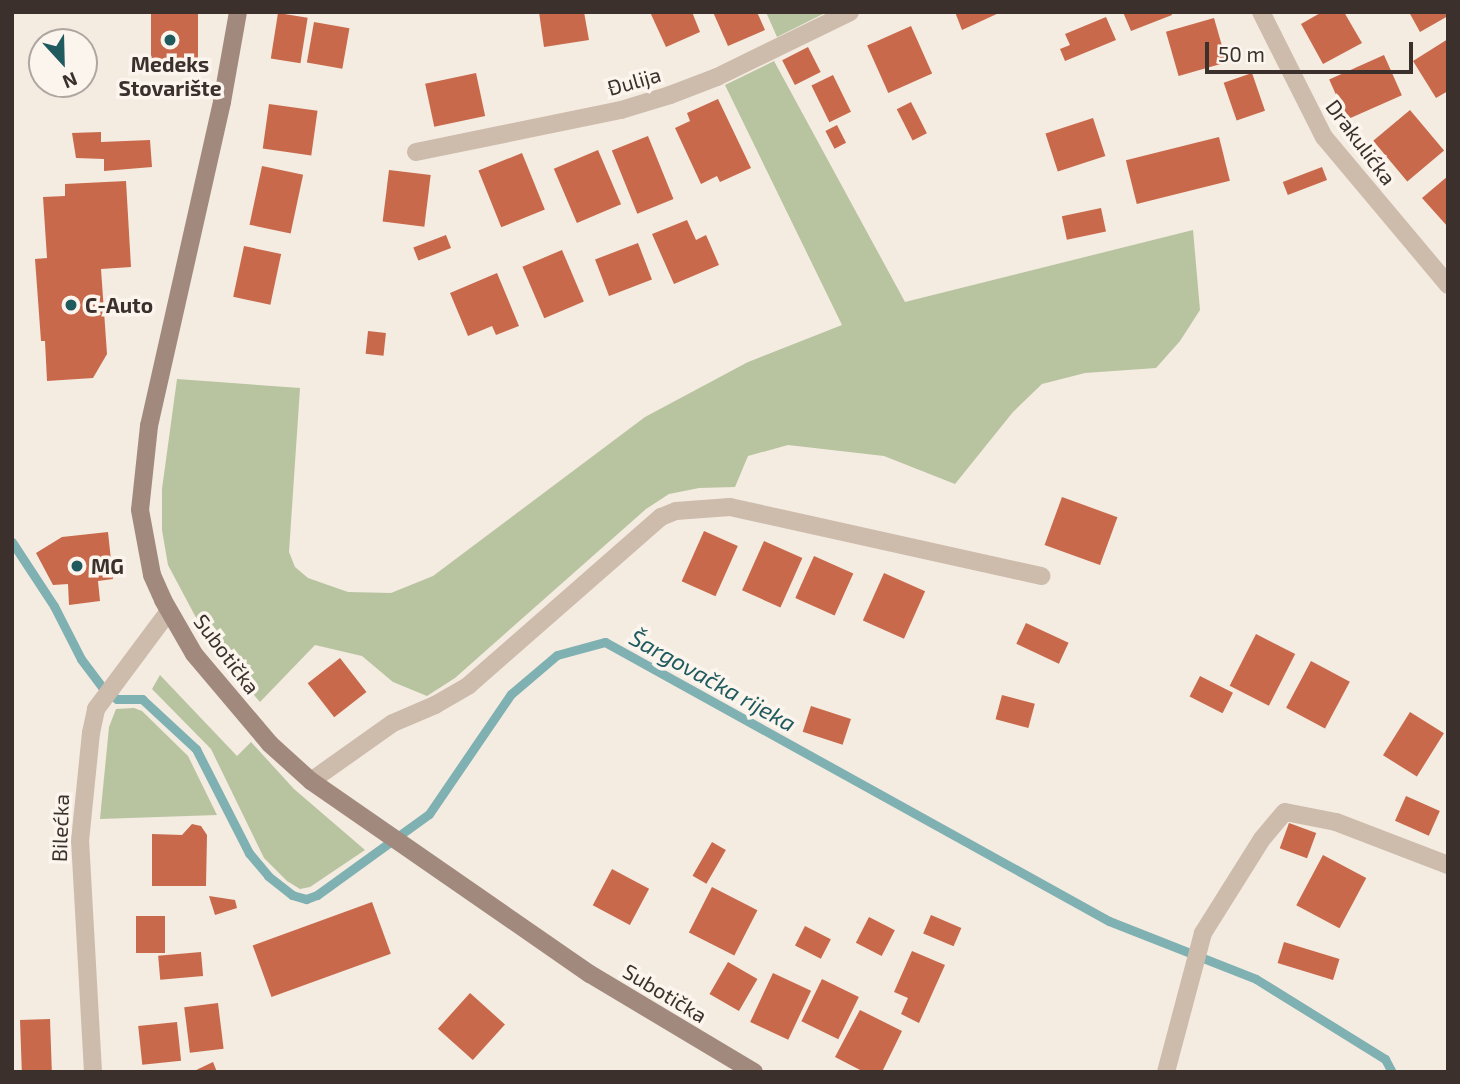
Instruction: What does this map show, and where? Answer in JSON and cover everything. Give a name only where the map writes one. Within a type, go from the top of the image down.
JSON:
[{"type":"street","name":"Subotička","points":[[238,12],[222,102],[161,362],[148,438],[140,510],[152,575],[169,611],[194,654],[236,705],[270,744],[311,781],[590,974],[754,1072]]},
{"type":"street","name":"Đulija","points":[[416,152],[621,110],[670,95],[850,12]]},
{"type":"street","name":"Drakulićka","points":[[1261,12],[1324,137],[1448,285]]},
{"type":"street","points":[[311,781],[393,723],[435,705],[469,685],[661,517],[676,511],[730,507],[1041,576]]},
{"type":"street","name":"Bilećka","points":[[93,1072],[80,841],[88,755],[96,709],[169,611]]},
{"type":"street","points":[[1166,1072],[1181,1006],[1203,933],[1262,839],[1285,812],[1336,822],[1448,864]]},
{"type":"green space","points":[[766,12],[827,12],[777,37]]},
{"type":"green space","points":[[774,61],[905,302],[1193,230],[1200,310],[1180,341],[1156,368],[1085,373],[1042,384],[1013,412],[955,484],[884,456],[788,445],[748,456],[735,487],[699,488],[669,494],[646,509],[455,678],[427,696],[393,682],[362,656],[315,645],[260,702],[210,644],[168,565],[162,530],[162,489],[177,379],[300,388],[289,552],[295,567],[308,578],[348,592],[391,593],[433,576],[645,417],[748,362],[842,325],[725,85]]},
{"type":"green space","points":[[160,675],[237,756],[251,742],[294,789],[365,850],[310,887],[300,889],[287,881],[264,858],[211,749],[152,689]]},
{"type":"green space","points":[[134,708],[142,711],[188,756],[217,815],[100,819],[109,727],[116,709]]},
{"type":"building","name":"Medeks Stovarište","points":[[151,12],[198,12],[198,68],[151,68]]},
{"type":"building","points":[[539,12],[584,12],[589,40],[544,47]]},
{"type":"building","points":[[650,12],[692,12],[700,32],[666,47]]},
{"type":"building","points":[[713,12],[757,12],[765,30],[728,46]]},
{"type":"building","points":[[955,12],[1001,12],[962,30]]},
{"type":"building","points":[[1123,12],[1171,12],[1172,15],[1131,31]]},
{"type":"building","points":[[1322,12],[1344,12],[1362,43],[1323,64],[1301,24]]},
{"type":"building","points":[[1409,12],[1448,12],[1448,16],[1420,32]]},
{"type":"building","points":[[278,13],[308,18],[300,63],[271,58]]},
{"type":"building","points":[[1106,17],[1116,40],[1065,61],[1060,49],[1070,45],[1065,34]]},
{"type":"building","points":[[1214,18],[1227,62],[1179,76],[1166,32]]},
{"type":"building","points":[[314,22],[349,28],[342,69],[307,62]]},
{"type":"building","points":[[911,26],[932,74],[888,93],[867,46]]},
{"type":"building","points":[[1448,39],[1448,91],[1436,98],[1413,61]]},
{"type":"building","points":[[808,47],[821,72],[795,85],[782,60]]},
{"type":"building","points":[[1384,55],[1402,95],[1347,120],[1329,79]]},
{"type":"building","points":[[476,73],[485,116],[434,127],[425,84]]},
{"type":"building","points":[[1252,73],[1265,111],[1237,121],[1224,83]]},
{"type":"building","points":[[833,75],[851,112],[829,122],[811,86]]},
{"type":"building","points":[[718,99],[751,168],[720,182],[717,176],[701,184],[675,128],[690,121],[687,113]]},
{"type":"building","points":[[911,102],[927,133],[913,140],[897,109]]},
{"type":"building","points":[[269,104],[318,111],[311,155],[263,149]]},
{"type":"building","points":[[1410,110],[1444,151],[1407,181],[1373,141]]},
{"type":"building","points":[[1093,118],[1105,156],[1058,171],[1045,133]]},
{"type":"building","points":[[837,125],[846,143],[834,149],[825,131]]},
{"type":"building","points":[[101,132],[101,142],[150,140],[152,167],[104,171],[104,159],[76,158],[72,133]]},
{"type":"building","points":[[648,136],[673,199],[637,214],[612,151]]},
{"type":"building","points":[[1219,137],[1230,181],[1137,204],[1126,160]]},
{"type":"building","points":[[598,150],[621,204],[577,223],[554,169]]},
{"type":"building","points":[[522,153],[545,210],[501,227],[478,171]]},
{"type":"building","points":[[262,166],[303,175],[291,233],[250,225]]},
{"type":"building","points":[[1322,167],[1327,180],[1288,195],[1283,182]]},
{"type":"building","points":[[389,170],[431,175],[424,227],[383,222]]},
{"type":"building","points":[[1448,176],[1448,227],[1422,198]]},
{"type":"building","name":"C-Auto","points":[[126,181],[131,267],[101,269],[107,354],[93,378],[47,381],[35,259],[47,258],[43,197],[65,196],[65,184]]},
{"type":"building","points":[[1101,208],[1106,231],[1067,240],[1062,216]]},
{"type":"building","points":[[687,220],[696,240],[706,235],[719,265],[674,284],[652,234]]},
{"type":"building","points":[[446,235],[451,248],[418,261],[413,248]]},
{"type":"building","points":[[638,243],[652,279],[609,296],[595,259]]},
{"type":"building","points":[[244,246],[281,254],[270,305],[233,297]]},
{"type":"building","points":[[562,250],[584,302],[544,318],[522,267]]},
{"type":"building","points":[[497,273],[519,326],[496,335],[492,326],[468,336],[450,293]]},
{"type":"building","points":[[368,331],[386,333],[383,356],[366,354]]},
{"type":"building","points":[[1062,497],[1117,517],[1100,565],[1045,545]]},
{"type":"building","points":[[704,531],[738,546],[715,596],[682,581]]},
{"type":"building","name":"MG","points":[[108,532],[113,579],[98,581],[100,601],[69,605],[68,584],[53,585],[36,553],[62,537]]},
{"type":"building","points":[[764,541],[802,558],[780,607],[742,590]]},
{"type":"building","points":[[814,556],[853,573],[835,616],[795,598]]},
{"type":"building","points":[[884,573],[925,591],[904,639],[863,621]]},
{"type":"building","points":[[1026,623],[1069,643],[1059,664],[1016,644]]},
{"type":"building","points":[[1256,634],[1295,654],[1269,706],[1230,686]]},
{"type":"building","points":[[340,658],[366,692],[334,717],[308,683]]},
{"type":"building","points":[[1311,661],[1350,682],[1325,728],[1286,708]]},
{"type":"building","points":[[1200,676],[1233,693],[1223,713],[1190,696]]},
{"type":"building","points":[[1002,695],[1035,704],[1028,728],[996,719]]},
{"type":"building","points":[[811,706],[851,719],[843,745],[803,732]]},
{"type":"building","points":[[1410,712],[1444,733],[1417,776],[1383,755]]},
{"type":"building","points":[[1406,796],[1440,811],[1429,836],[1395,821]]},
{"type":"building","points":[[1289,823],[1316,833],[1307,858],[1280,848]]},
{"type":"building","points":[[192,824],[201,826],[207,835],[206,886],[152,886],[152,834],[182,835]]},
{"type":"building","points":[[712,842],[726,850],[706,884],[692,876]]},
{"type":"building","points":[[1323,855],[1366,878],[1340,928],[1296,905]]},
{"type":"building","points":[[612,869],[649,889],[630,925],[593,905]]},
{"type":"building","points":[[712,887],[757,910],[734,956],[689,932]]},
{"type":"building","points":[[209,896],[235,900],[237,908],[215,915]]},
{"type":"building","points":[[372,902],[391,954],[271,997],[253,945]]},
{"type":"building","points":[[931,915],[961,928],[954,946],[923,933]]},
{"type":"building","points":[[136,916],[165,916],[165,953],[136,953]]},
{"type":"building","points":[[869,917],[895,930],[882,956],[856,943]]},
{"type":"building","points":[[805,926],[831,939],[821,959],[795,946]]},
{"type":"building","points":[[1284,942],[1339,959],[1333,980],[1278,963]]},
{"type":"building","points":[[912,951],[945,965],[919,1023],[901,1014],[908,998],[894,992]]},
{"type":"building","points":[[201,952],[203,976],[160,980],[158,956]]},
{"type":"building","points":[[728,962],[757,979],[739,1011],[710,994]]},
{"type":"building","points":[[773,973],[811,991],[788,1040],[750,1022]]},
{"type":"building","points":[[822,979],[859,997],[838,1039],[801,1021]]},
{"type":"building","points":[[470,993],[505,1024],[473,1060],[438,1029]]},
{"type":"building","points":[[218,1003],[224,1049],[190,1053],[184,1007]]},
{"type":"building","points":[[860,1010],[902,1031],[882,1072],[864,1072],[835,1057]]},
{"type":"building","points":[[50,1019],[52,1072],[22,1072],[20,1020]]},
{"type":"building","points":[[177,1022],[181,1061],[142,1065],[138,1026]]},
{"type":"building","points":[[213,1062],[217,1072],[192,1072]]},
{"type":"waterway","name":"Šargovačka rijeka","points":[[12,542],[54,606],[81,659],[102,687],[117,699],[142,699],[196,749],[249,853],[268,876],[292,895],[306,899],[317,895],[429,814],[511,694],[557,655],[605,642],[1109,921],[1256,979],[1385,1059],[1392,1072]]},
{"type":"place","name":"Medeks Stovarište","points":[[170,40]]},
{"type":"place","name":"C-Auto","points":[[71,305]]},
{"type":"place","name":"MG","points":[[77,566]]}]
